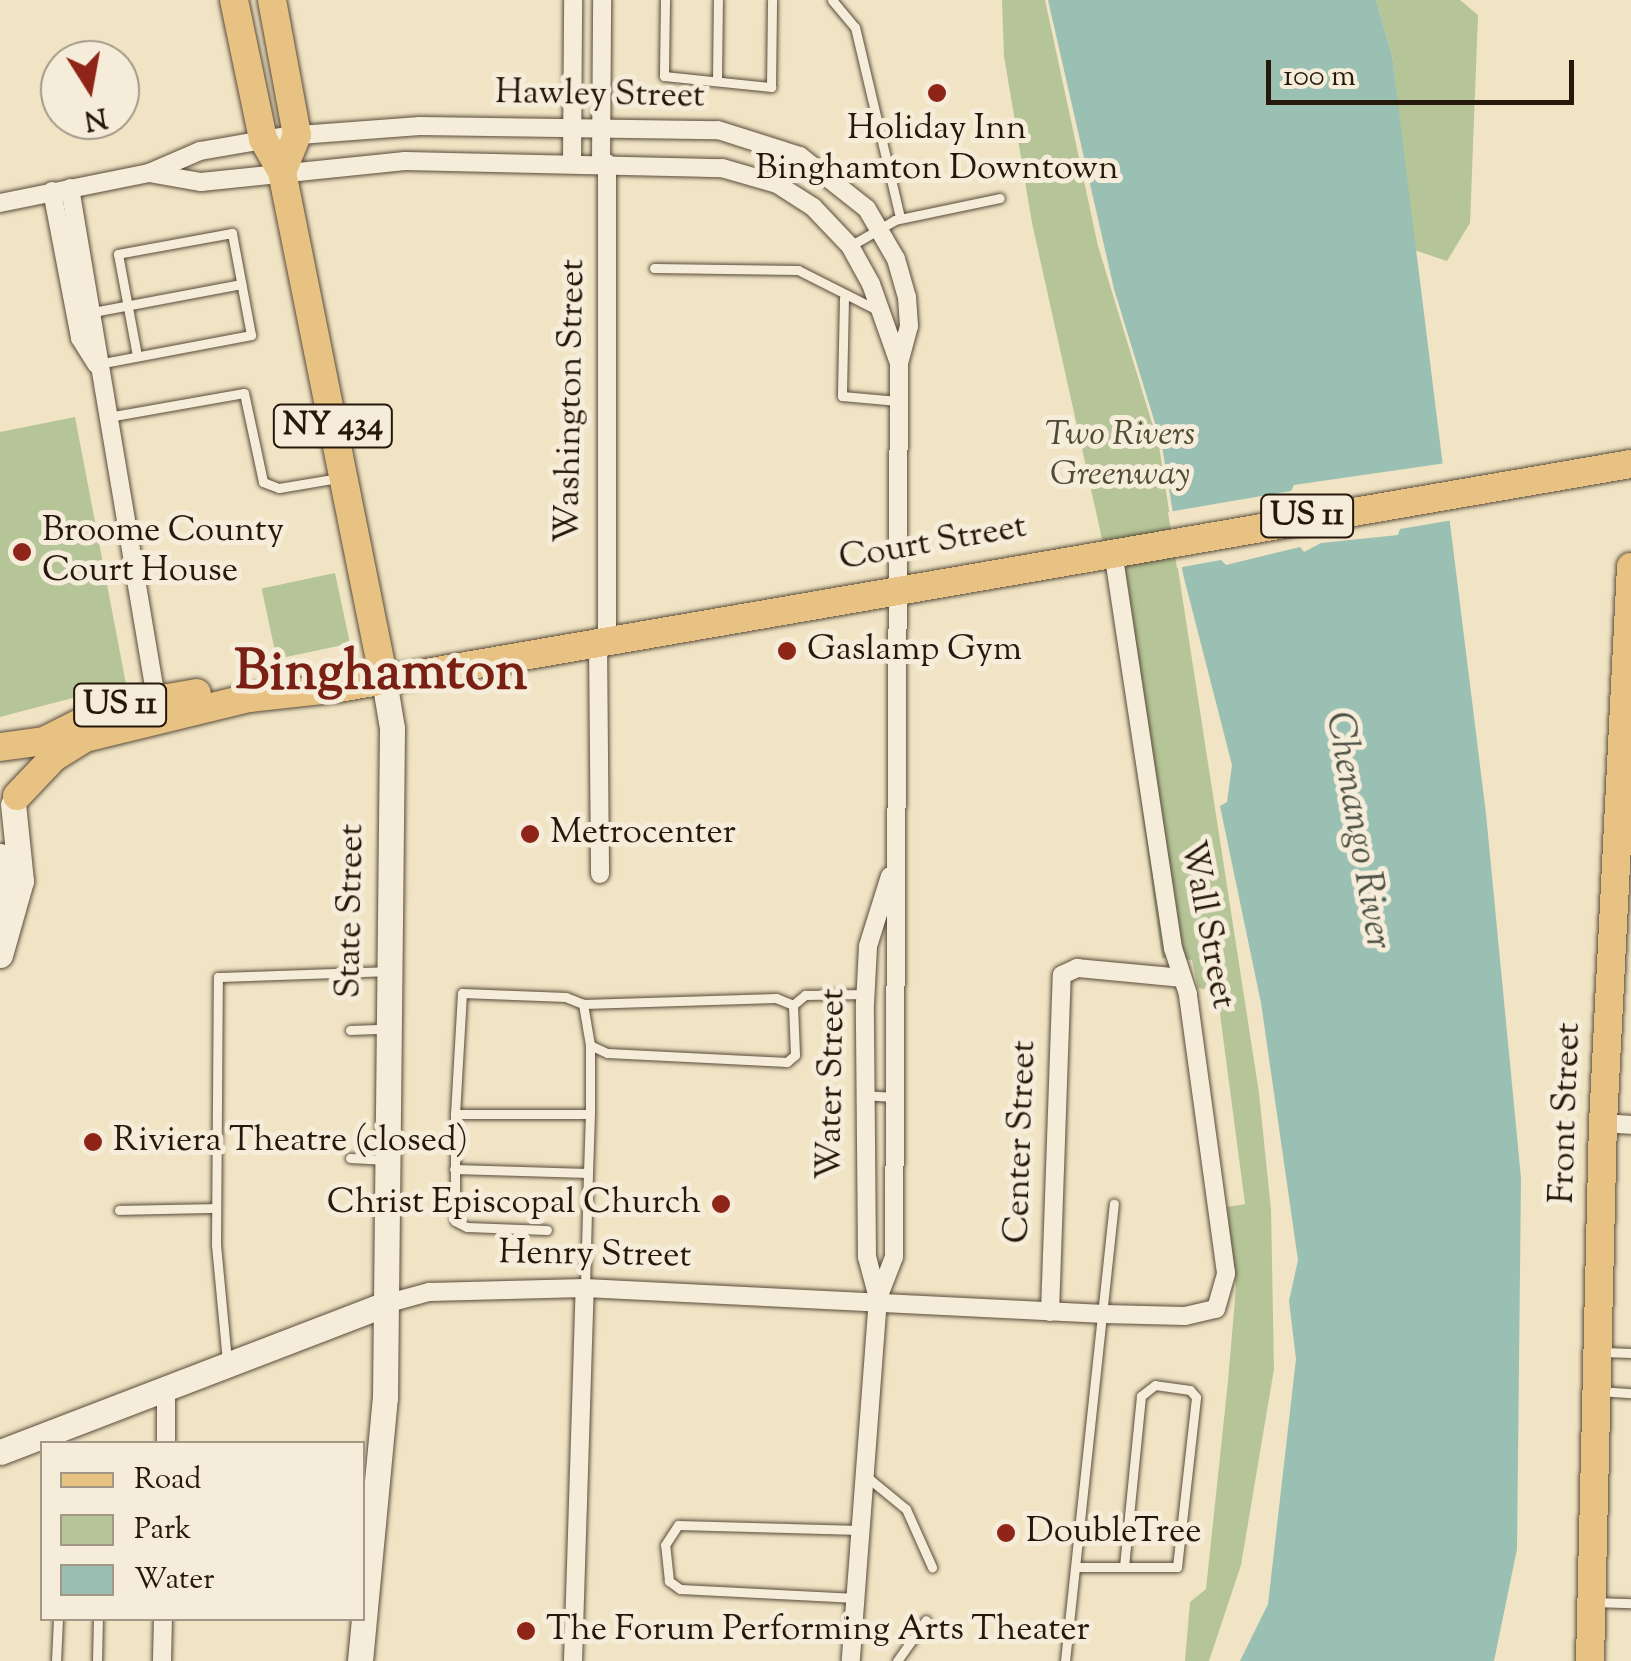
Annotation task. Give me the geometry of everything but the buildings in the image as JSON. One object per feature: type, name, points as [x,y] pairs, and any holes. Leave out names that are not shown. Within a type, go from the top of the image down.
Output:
[{"type":"main road","name":"State Street","points":[[234,0],[263,139],[282,172],[384,680]]},
{"type":"main road","points":[[272,0],[298,135],[282,172]]},
{"type":"main road","name":"Court Street","points":[[10,805],[54,758],[86,738],[248,698],[384,680],[1478,486],[1631,464]]},
{"type":"main road","name":"Front Street","points":[[1590,1661],[1597,1352],[1617,1124],[1631,568]]},
{"type":"main road","name":"Court Street","points":[[0,748],[37,744],[94,713],[156,698],[248,698]]},
{"type":"main road","points":[[0,748],[18,771],[10,805]]},
{"type":"street","points":[[572,0],[572,163]]},
{"type":"street","name":"Washington Street","points":[[600,874],[602,0]]},
{"type":"street","name":"Hawley Street","points":[[0,203],[149,173],[190,154],[263,139],[400,126],[703,128],[774,144],[833,178],[880,227],[907,297],[909,326],[899,363],[898,588]]},
{"type":"street","name":"Hawley Street","points":[[149,173],[201,182],[406,161],[702,166],[759,177],[804,201],[850,246],[882,312],[899,363]]},
{"type":"street","points":[[61,190],[93,312],[96,364],[156,698]]},
{"type":"street","points":[[61,190],[80,338],[96,364]]},
{"type":"street","name":"Wall Street","points":[[1125,549],[1226,1273],[1216,1309]]},
{"type":"street","name":"Water Street","points":[[851,1661],[878,1298],[894,1256],[897,1004],[892,871],[898,588]]},
{"type":"street","name":"State Street","points":[[365,1608],[385,1398],[392,728],[384,680]]},
{"type":"street","points":[[0,955],[21,880],[10,805]]},
{"type":"street","points":[[0,856],[0,908]]},
{"type":"street","name":"Water Street","points":[[878,1298],[866,1256],[866,999],[871,932],[892,871]]},
{"type":"street","name":"Center Street","points":[[1050,1312],[1062,975],[1077,968],[1182,978]]},
{"type":"street","points":[[573,1661],[585,1288]]},
{"type":"street","name":"Henry Street","points":[[0,1452],[385,1304],[429,1292],[585,1288],[878,1298],[1050,1312],[1185,1316],[1216,1309]]},
{"type":"street","points":[[166,1386],[166,1441]]},
{"type":"street","points":[[162,1661],[163,1621]]},
{"type":"street","name":"State Street","points":[[360,1661],[364,1621]]},
{"type":"lane","points":[[665,0],[664,76],[717,78],[771,87],[772,0]]},
{"type":"lane","points":[[717,78],[718,0]]},
{"type":"lane","points":[[832,0],[855,28],[900,218]]},
{"type":"lane","points":[[850,246],[900,218],[1000,198]]},
{"type":"lane","points":[[96,364],[251,335],[232,233],[118,254],[137,356]]},
{"type":"lane","points":[[654,268],[798,270],[844,298],[882,312]]},
{"type":"lane","points":[[93,312],[241,284]]},
{"type":"lane","points":[[844,298],[842,396],[898,402]]},
{"type":"lane","points":[[105,418],[244,392],[263,482],[279,488],[343,477]]},
{"type":"lane","points":[[227,1363],[217,1305],[218,977],[389,971]]},
{"type":"lane","points":[[547,1230],[459,1225],[454,1169],[462,993],[566,997],[583,1004],[776,998],[792,1005]]},
{"type":"lane","points":[[792,1005],[806,995],[897,1004]]},
{"type":"lane","points":[[583,1004],[590,1045],[585,1288]]},
{"type":"lane","points":[[590,1045],[607,1054],[787,1062],[794,1055],[792,1005]]},
{"type":"lane","points":[[350,1030],[388,1029]]},
{"type":"lane","points":[[864,1095],[896,1097]]},
{"type":"lane","points":[[455,1114],[590,1114]]},
{"type":"lane","points":[[350,1158],[387,1160]]},
{"type":"lane","points":[[454,1169],[588,1173]]},
{"type":"lane","points":[[1065,1661],[1114,1204]]},
{"type":"lane","points":[[118,1210],[216,1208]]},
{"type":"lane","points":[[1597,1352],[1631,1353]]},
{"type":"lane","points":[[1076,1567],[1168,1570],[1180,1559],[1196,1397],[1190,1390],[1155,1385],[1141,1396],[1124,1566]]},
{"type":"lane","points":[[1596,1391],[1631,1393]]},
{"type":"lane","points":[[867,1478],[906,1510],[932,1566]]},
{"type":"lane","points":[[856,1598],[680,1590],[668,1582],[664,1545],[678,1525],[862,1530]]},
{"type":"lane","points":[[1591,1602],[1631,1604]]},
{"type":"lane","points":[[897,1661],[926,1620]]},
{"type":"lane","points":[[56,1661],[58,1621]]},
{"type":"lane","points":[[98,1621],[98,1661]]},
{"type":"green space","name":"Two Rivers Greenway","points":[[1002,0],[1045,0],[1098,246],[1159,446],[1259,1093],[1271,1210],[1274,1369],[1241,1565],[1209,1661],[1185,1661],[1190,1602],[1206,1589],[1228,1381],[1236,1287],[1227,1207],[1245,1204],[1217,991],[1198,988],[1192,960],[1162,958],[1110,575],[1032,223],[1004,56]]},
{"type":"green space","points":[[1376,0],[1460,0],[1478,15],[1470,223],[1447,261],[1414,250],[1392,55]]},
{"type":"green space","points":[[75,417],[126,684],[0,717],[0,432]]},
{"type":"green space","points":[[335,573],[350,643],[277,659],[262,589]]},
{"type":"water","name":"Chenango River","points":[[1048,0],[1376,0],[1392,55],[1486,814],[1521,1178],[1517,1549],[1494,1661],[1240,1661],[1268,1604],[1296,1359],[1289,1301],[1298,1260],[1261,1003],[1220,806],[1227,802],[1232,765],[1183,574],[1162,446],[1114,289]]},
{"type":"pier","points":[[1446,463],[1453,520],[1400,529],[1398,535],[1321,543],[1304,552],[1300,547],[1226,565],[1221,560],[1177,568],[1168,512],[1291,491],[1294,485]]},
{"type":"place","name":"Holiday Inn Binghamton Downtown","points":[[937,93]]},
{"type":"place","name":"Broome County Court House","points":[[22,552]]},
{"type":"place","name":"Gaslamp Gym","points":[[787,651]]},
{"type":"place","name":"Metrocenter","points":[[530,834]]},
{"type":"place","name":"Riviera Theatre (closed)","points":[[93,1142]]},
{"type":"place","name":"Christ Episcopal Church","points":[[721,1204]]},
{"type":"place","name":"DoubleTree","points":[[1006,1533]]},
{"type":"place","name":"The Forum Performing Arts Theater","points":[[526,1631]]},
{"type":"district","name":"Binghamton","points":[[381,675]]}]
